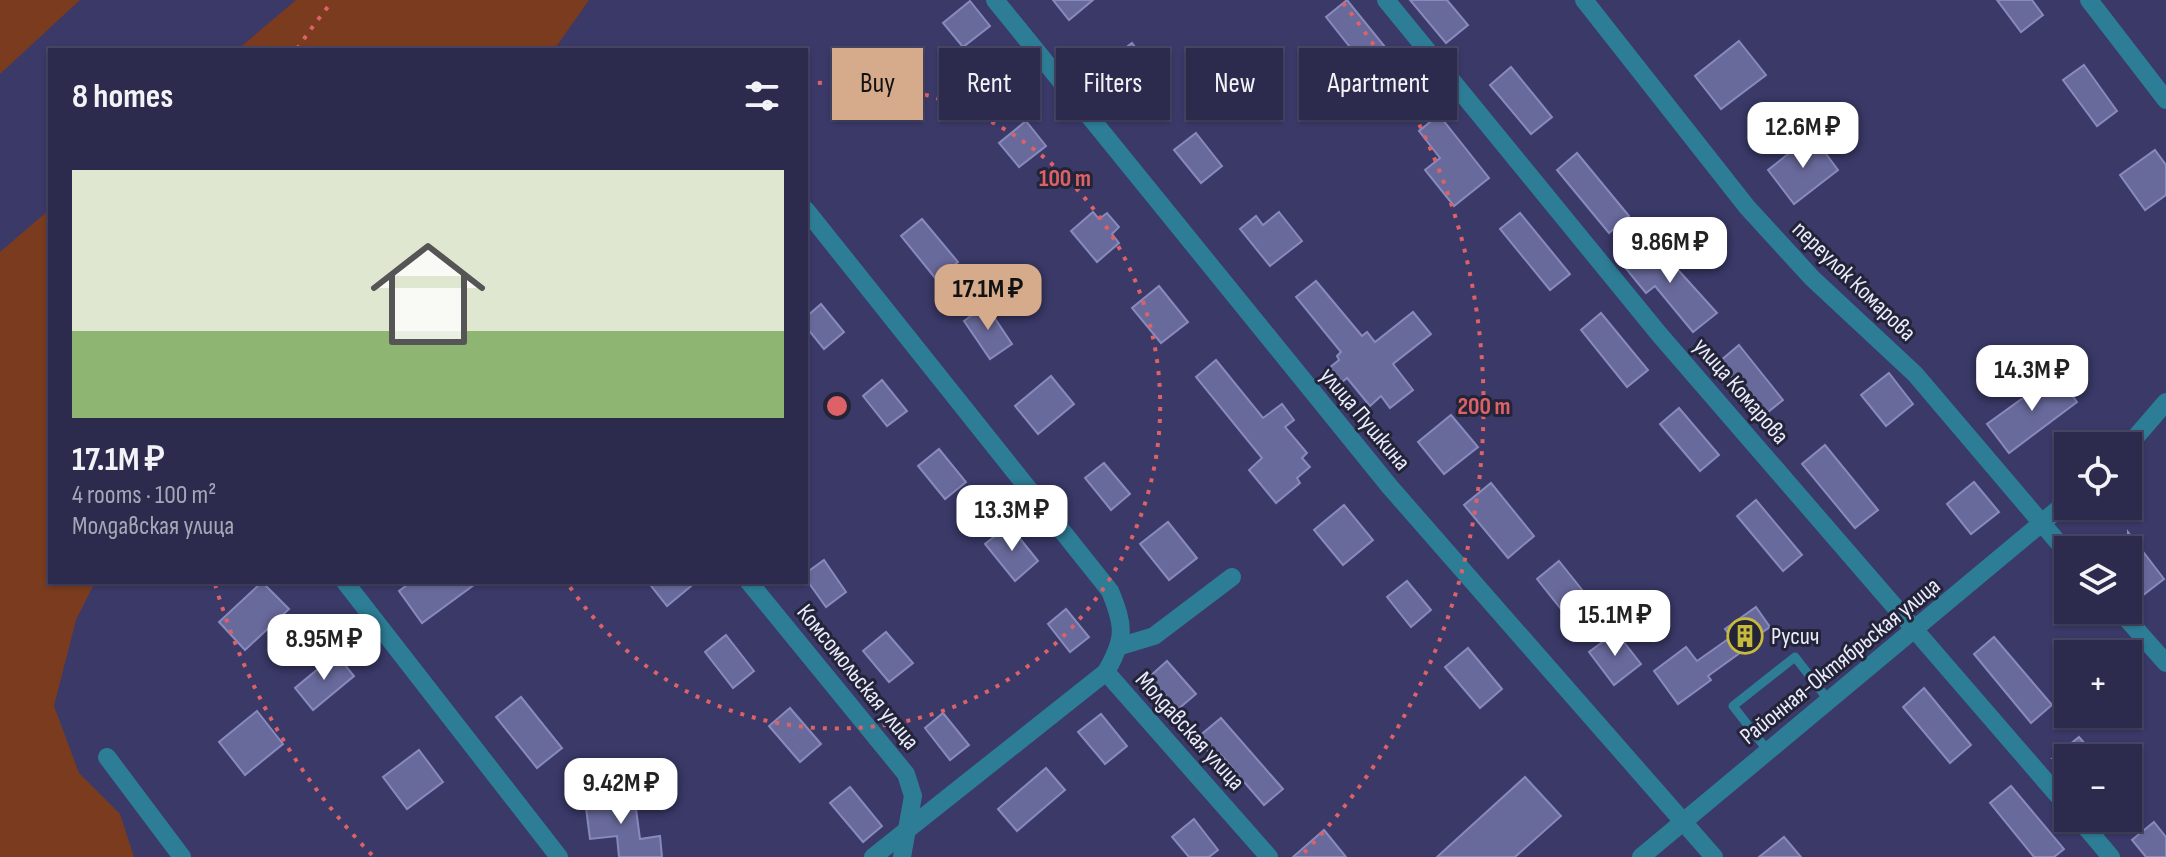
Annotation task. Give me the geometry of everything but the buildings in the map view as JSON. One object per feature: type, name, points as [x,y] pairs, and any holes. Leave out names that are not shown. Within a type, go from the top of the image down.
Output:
[{"type":"street","name":"улица Пушкина","points":[[995,0],[1390,487],[1714,857]]},
{"type":"street","name":"улица Комарова","points":[[1386,0],[1659,334],[2054,790]]},
{"type":"street","name":"переулок Комарова","points":[[1584,0],[1747,207],[1812,278],[1915,374],[2054,538]]},
{"type":"street","points":[[2089,0],[2166,100]]},
{"type":"street","name":"Молдавская улица","points":[[808,213],[1110,591],[1121,618],[1121,646],[1106,672],[1269,857]]},
{"type":"street","points":[[2140,432],[2166,402]]},
{"type":"street","name":"Районная-Октябрьская улица","points":[[1641,857],[2054,514]]},
{"type":"street","points":[[1121,646],[1154,636],[1232,577]]},
{"type":"street","points":[[347,584],[559,857]]},
{"type":"street","name":"Комсомольская улица","points":[[751,584],[894,756],[906,774],[913,796]]},
{"type":"street","points":[[2131,624],[2166,663]]},
{"type":"street","points":[[873,857],[950,799],[1106,672]]},
{"type":"street","points":[[107,757],[182,857]]},
{"type":"street","points":[[902,857],[913,796],[950,799]]},
{"type":"street","points":[[2090,832],[2111,857]]},
{"type":"lane","points":[[1768,751],[1733,706],[1795,657],[1829,701]]},
{"type":"shaded area","points":[[0,0],[80,0],[0,74]]},
{"type":"shaded area","points":[[296,0],[589,0],[555,48],[239,48]]},
{"type":"shaded area","points":[[48,211],[48,584],[94,584],[76,620],[54,706],[79,773],[120,814],[134,857],[0,857],[0,252]]},
{"type":"place","name":"Русич","points":[[1745,636]]}]
